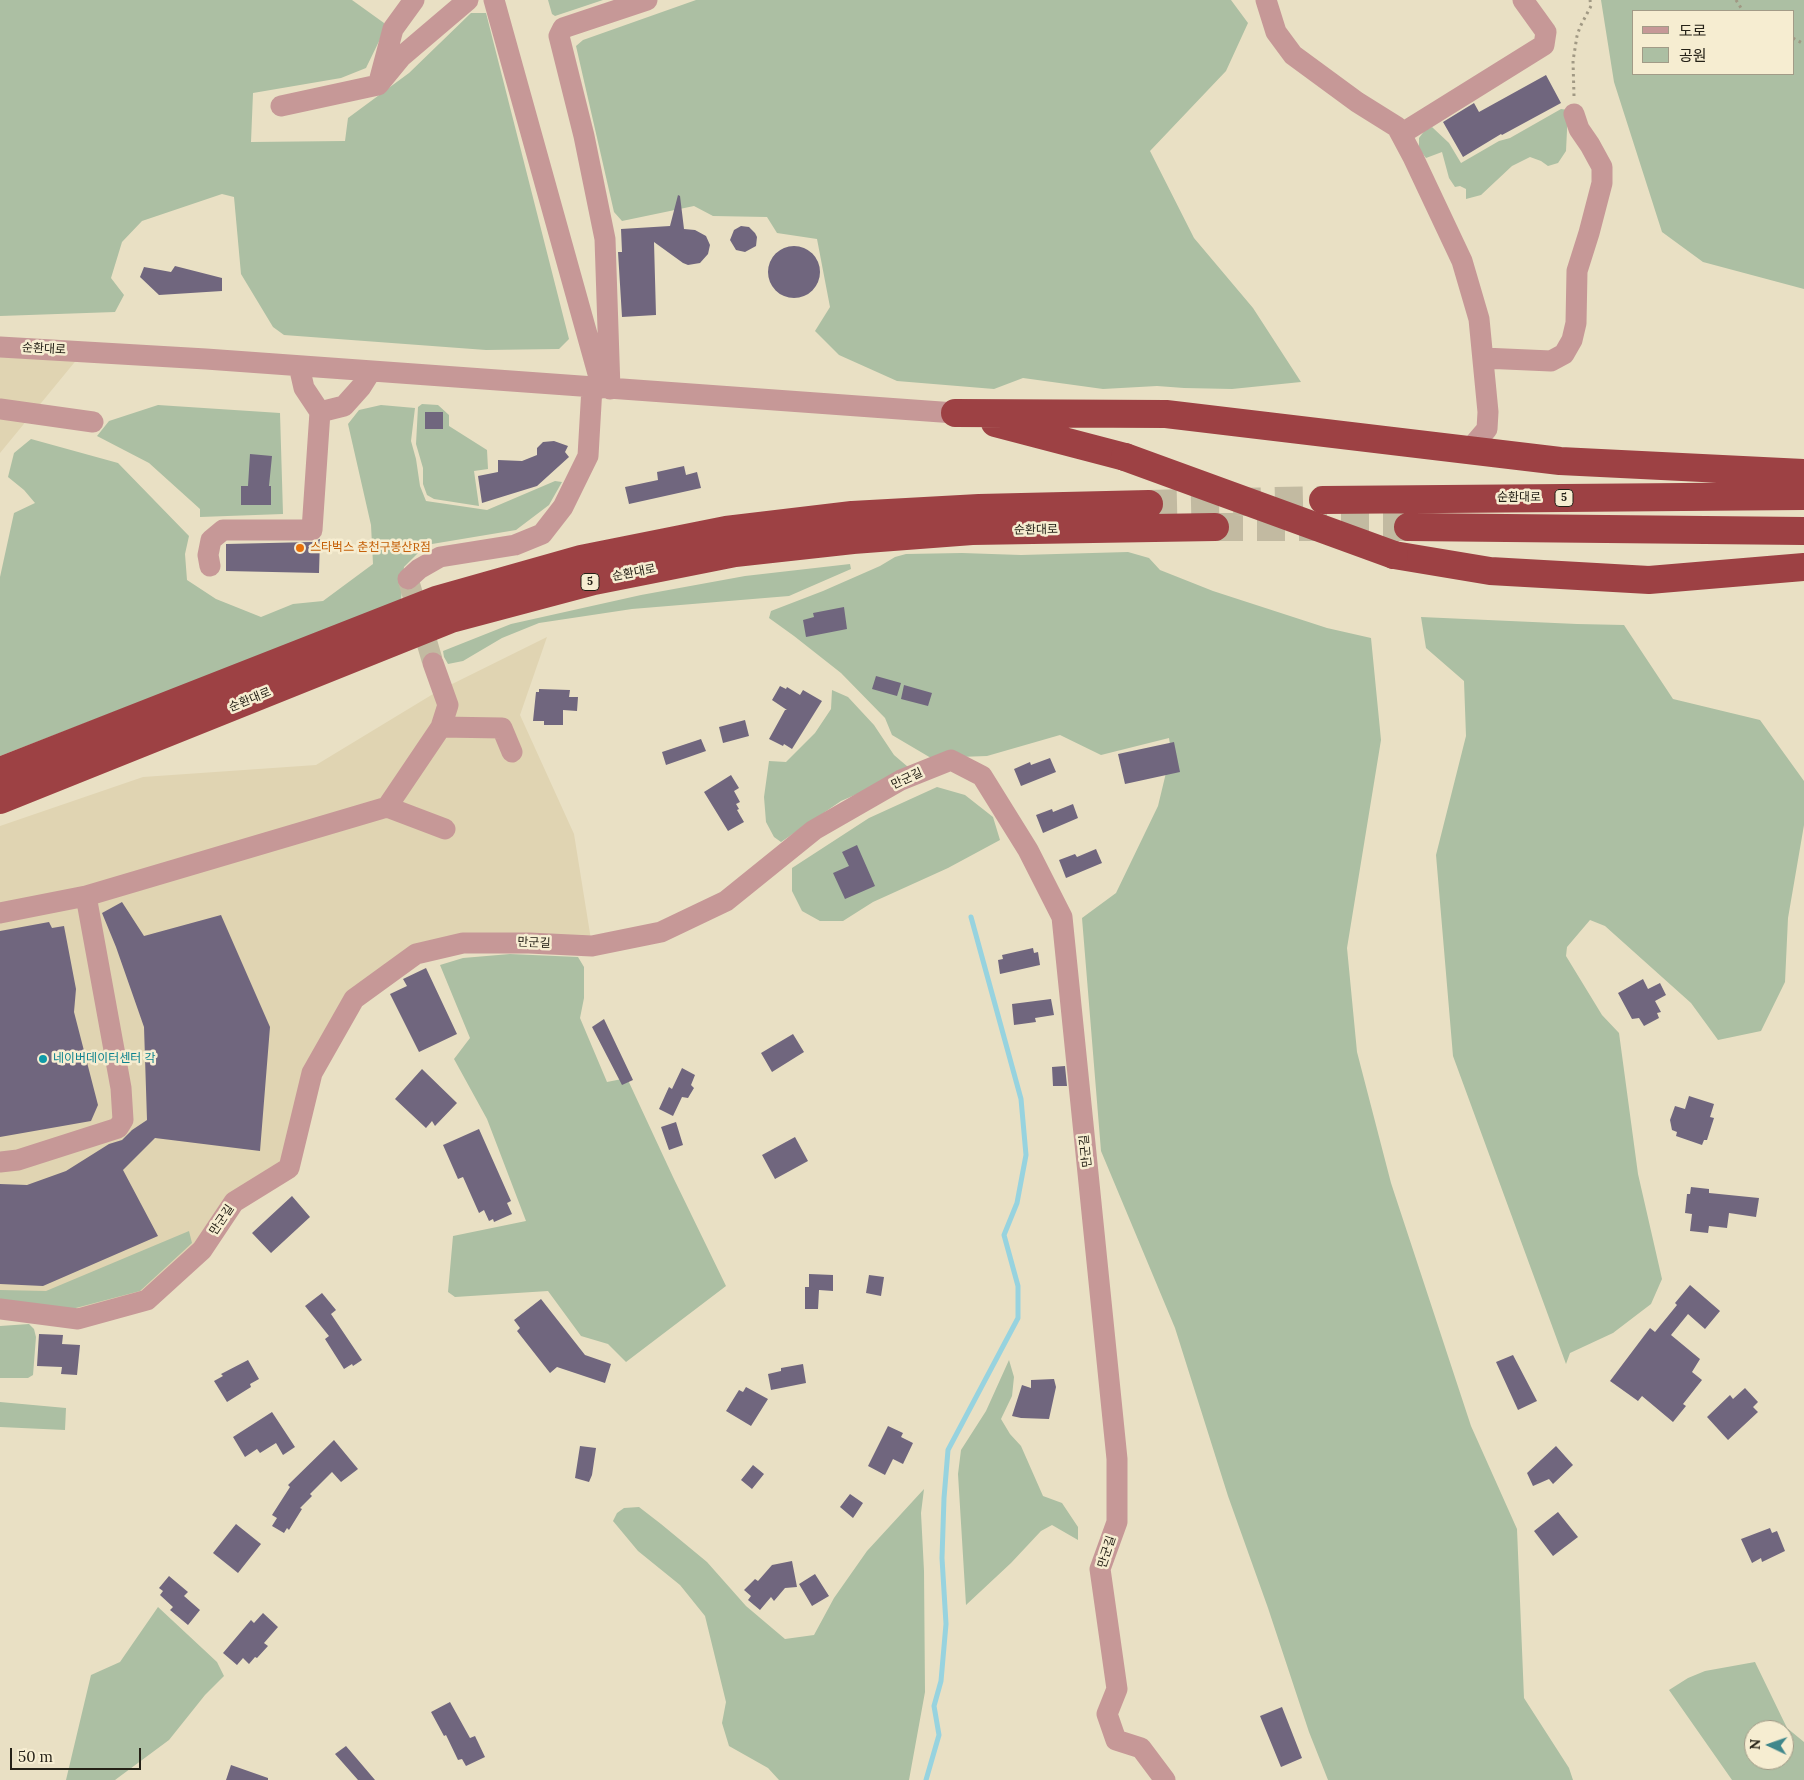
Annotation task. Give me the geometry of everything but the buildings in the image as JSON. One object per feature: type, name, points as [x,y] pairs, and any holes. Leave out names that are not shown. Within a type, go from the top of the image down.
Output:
[{"type":"highway","points":[[955,413],[1166,414],[1560,461],[1804,473]]},
{"type":"highway","points":[[955,413],[1125,457],[1394,555],[1490,571],[1649,580],[1804,567]]},
{"type":"highway","name":"순환대로","points":[[1323,500],[1804,496]]},
{"type":"highway","name":"순환대로","points":[[0,771],[436,600],[580,559],[726,530],[852,515],[980,508],[1149,504]]},
{"type":"highway","name":"순환대로","points":[[0,800],[451,619],[594,581],[735,553],[853,540],[972,531],[1215,527]]},
{"type":"highway","points":[[1408,527],[1804,531]]},
{"type":"street","points":[[378,85],[393,29],[414,0]]},
{"type":"street","points":[[281,106],[378,85],[401,57],[468,0]]},
{"type":"street","points":[[494,0],[601,388]]},
{"type":"street","points":[[408,579],[419,569],[440,558],[515,546],[542,534],[564,507],[588,456],[601,388],[605,239],[584,136],[559,36],[563,28],[647,0]]},
{"type":"street","points":[[1266,0],[1276,32],[1293,55],[1357,102],[1397,127],[1462,262],[1479,319],[1488,412],[1487,429],[1469,450]]},
{"type":"street","points":[[1401,134],[1544,45],[1546,32],[1524,0]]},
{"type":"street","points":[[1483,358],[1551,361],[1564,354],[1572,340],[1576,322],[1577,271],[1590,233],[1602,183],[1602,167],[1579,129],[1574,114]]},
{"type":"street","name":"순환대로","points":[[0,347],[299,366],[955,413]]},
{"type":"street","points":[[210,566],[208,556],[211,540],[223,530],[312,530],[320,412],[304,388],[299,366]]},
{"type":"street","points":[[320,412],[344,406],[362,387],[371,371]]},
{"type":"street","points":[[0,409],[93,422]]},
{"type":"street","points":[[387,807],[441,728],[448,705],[433,663]]},
{"type":"street","points":[[441,728],[502,728],[512,752]]},
{"type":"street","name":"만군길","points":[[4,1313],[78,1318],[147,1300],[202,1250],[234,1202],[289,1168],[312,1073],[354,999],[416,954],[463,943],[529,943],[592,946],[661,932],[726,901],[814,830],[902,780],[950,760],[982,776],[1028,850],[1062,917],[1117,1459],[1117,1522],[1100,1570],[1117,1689],[1107,1714],[1116,1740],[1141,1748],[1165,1780]]},
{"type":"street","points":[[0,913],[86,896],[387,807],[445,829]]},
{"type":"street","points":[[0,1162],[18,1160],[118,1128],[123,1120],[121,1088],[86,896]]},
{"type":"path","points":[[1574,114],[1573,61],[1577,36],[1590,6],[1590,0]]},
{"type":"shaded area","points":[[0,347],[83,352],[0,453]]},
{"type":"shaded area","points":[[547,637],[520,715],[574,834],[592,946],[416,954],[354,999],[312,1073],[289,1168],[234,1202],[147,1300],[78,1319],[0,1309],[0,826],[143,777],[316,765],[438,691]]},
{"type":"green space","points":[[0,0],[352,0],[384,23],[384,31],[366,68],[341,78],[253,93],[251,142],[345,141],[348,118],[409,73],[471,13],[486,13],[569,339],[559,349],[486,350],[284,335],[273,327],[241,274],[234,197],[222,194],[142,221],[122,242],[111,278],[124,295],[115,312],[0,316]]},
{"type":"green space","points":[[548,0],[603,0],[555,16],[552,14]]},
{"type":"green space","points":[[696,0],[1231,0],[1248,23],[1226,71],[1150,151],[1194,238],[1253,308],[1301,382],[1232,389],[1157,386],[1103,389],[1023,378],[994,389],[897,381],[839,355],[815,331],[830,307],[817,239],[777,233],[767,217],[713,216],[694,206],[622,221],[614,212],[576,46],[583,40]]},
{"type":"green space","points":[[1601,0],[1804,0],[1804,289],[1703,262],[1662,232],[1614,82]]},
{"type":"green space","points":[[1561,109],[1568,110],[1566,151],[1558,163],[1548,166],[1530,157],[1512,166],[1481,195],[1466,199],[1466,189],[1460,186],[1455,187],[1449,178],[1442,152],[1426,158],[1419,149],[1419,138],[1425,130],[1432,127],[1449,143],[1461,163]]},
{"type":"green space","points":[[422,404],[438,405],[449,415],[449,426],[487,450],[488,469],[474,471],[479,506],[434,499],[427,495],[423,484],[423,468],[416,444],[418,407]]},
{"type":"green space","points":[[158,405],[280,413],[283,514],[200,517],[200,509],[149,463],[97,436],[109,421]]},
{"type":"green space","points":[[381,405],[415,408],[411,441],[420,486],[426,501],[487,510],[555,481],[562,482],[549,505],[516,530],[426,545],[404,567],[401,601],[0,756],[0,577],[14,513],[35,503],[24,490],[8,477],[14,453],[31,439],[118,463],[189,536],[185,554],[187,580],[216,599],[261,617],[293,604],[323,601],[373,564],[371,525],[348,424],[359,410]]},
{"type":"green space","points":[[1128,552],[1149,558],[1160,570],[1213,591],[1327,628],[1371,638],[1381,740],[1347,948],[1357,1052],[1391,1183],[1471,1426],[1517,1529],[1524,1698],[1569,1768],[1573,1780],[1328,1780],[1309,1732],[1228,1496],[1175,1328],[1101,1151],[1082,918],[1116,893],[1158,806],[1171,752],[1169,738],[1101,755],[1060,735],[987,756],[931,758],[892,735],[885,718],[841,673],[769,618],[771,611],[823,591],[880,566],[895,557],[906,554],[1021,555]]},
{"type":"green space","points":[[850,564],[851,569],[789,596],[632,609],[539,623],[502,638],[463,661],[448,664],[444,657],[443,651],[511,624],[641,595],[745,576]]},
{"type":"green space","points":[[1421,617],[1624,625],[1673,699],[1760,720],[1804,781],[1804,825],[1788,918],[1785,982],[1761,1031],[1718,1040],[1691,1003],[1605,926],[1590,920],[1567,947],[1566,956],[1602,1015],[1619,1033],[1638,1174],[1662,1279],[1651,1304],[1613,1333],[1570,1353],[1566,1364],[1453,1056],[1436,855],[1466,736],[1464,681],[1426,648]]},
{"type":"green space","points":[[832,690],[848,697],[874,725],[894,755],[908,767],[892,779],[841,801],[781,842],[774,837],[766,822],[764,797],[769,761],[786,762],[815,733],[831,709]]},
{"type":"green space","points":[[937,787],[965,795],[993,817],[1000,840],[948,868],[873,902],[843,921],[820,921],[802,911],[792,891],[792,868],[869,818]]},
{"type":"green space","points":[[510,954],[578,957],[584,967],[584,998],[580,1018],[607,1082],[627,1078],[726,1286],[626,1362],[608,1344],[581,1336],[548,1291],[455,1297],[448,1292],[453,1236],[526,1221],[487,1119],[454,1059],[470,1038],[440,965],[463,958]]},
{"type":"green space","points":[[189,1231],[192,1243],[140,1291],[72,1309],[0,1300],[0,1290],[46,1291]]},
{"type":"green space","points":[[29,1324],[34,1329],[36,1337],[33,1375],[28,1378],[0,1378],[0,1326]]},
{"type":"green space","points":[[1009,1360],[1014,1377],[1012,1396],[1001,1419],[1010,1434],[1021,1446],[1043,1496],[1062,1503],[1078,1527],[1078,1540],[1052,1525],[1041,1531],[1011,1563],[966,1605],[958,1474],[961,1450],[986,1411]]},
{"type":"green space","points":[[0,1402],[66,1408],[65,1430],[0,1427]]},
{"type":"green space","points":[[924,1489],[921,1513],[924,1571],[925,1692],[909,1780],[779,1780],[768,1768],[729,1746],[722,1723],[726,1702],[705,1616],[680,1585],[638,1551],[613,1521],[617,1513],[624,1508],[639,1507],[707,1562],[746,1606],[785,1639],[814,1635],[834,1598],[867,1551]]},
{"type":"green space","points":[[158,1607],[217,1662],[224,1676],[205,1695],[169,1740],[115,1780],[66,1780],[91,1675],[120,1662]]},
{"type":"green space","points":[[1755,1662],[1783,1720],[1744,1720],[1744,1770],[1794,1770],[1794,1734],[1804,1742],[1804,1780],[1732,1780],[1669,1690],[1688,1678],[1705,1671]]},
{"type":"waterway","points":[[926,1780],[939,1735],[934,1706],[941,1681],[946,1624],[942,1558],[948,1450],[1018,1318],[1018,1286],[1004,1235],[1017,1203],[1026,1155],[1021,1099],[971,917]]},
{"type":"tunnel","points":[[1149,504],[1323,500]]},
{"type":"tunnel","points":[[1215,527],[1408,527]]},
{"type":"tunnel","points":[[408,579],[433,663]]},
{"type":"place","name":"스타벅스 춘천구봉산R점","points":[[300,548]]},
{"type":"place","name":"네이버데이터센터 각","points":[[43,1059]]}]
